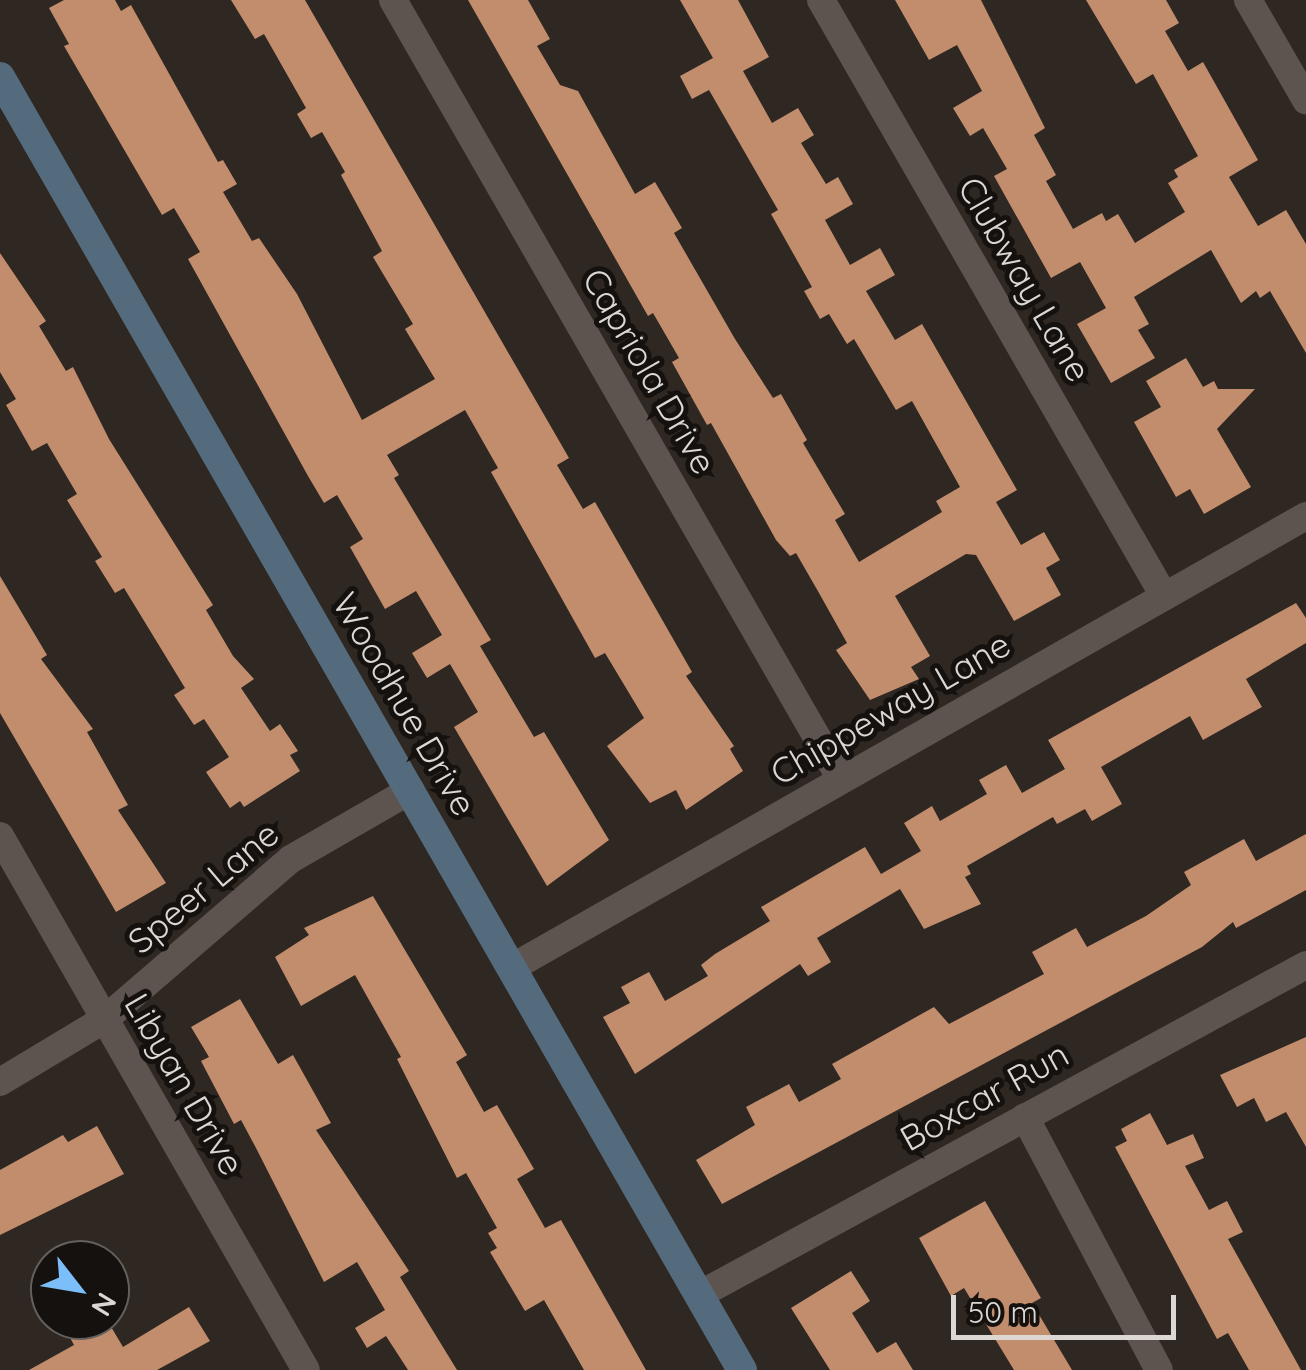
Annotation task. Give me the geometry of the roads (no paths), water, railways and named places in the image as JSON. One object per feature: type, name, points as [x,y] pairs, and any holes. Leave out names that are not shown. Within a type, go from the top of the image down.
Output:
[{"type":"street","name":"Capriola Drive","points":[[393,0],[840,780]]},
{"type":"street","name":"Clubway Lane","points":[[822,0],[1164,596]]},
{"type":"street","points":[[1248,0],[1306,100]]},
{"type":"street","name":"Woodhue Drive","points":[[0,77],[742,1370]]},
{"type":"street","name":"Chippeway Lane","points":[[513,968],[1306,516]]},
{"type":"street","name":"Speer Lane","points":[[0,1082],[105,1019],[270,875],[411,790]]},
{"type":"street","name":"Libyan Drive","points":[[0,836],[300,1368]]},
{"type":"street","name":"Boxcar Run","points":[[699,1295],[1306,964]]},
{"type":"street","points":[[1025,1117],[1159,1370]]}]
